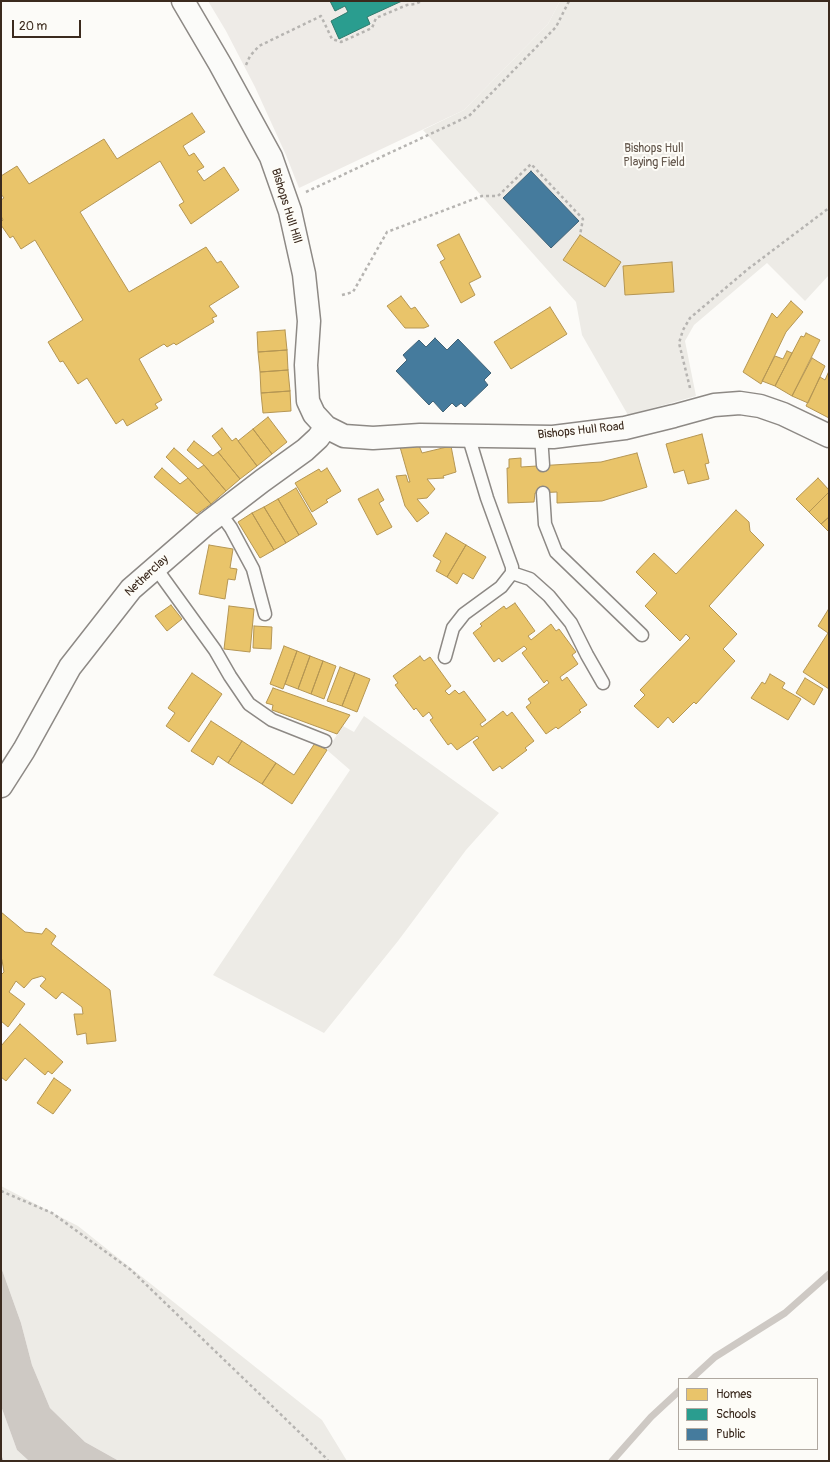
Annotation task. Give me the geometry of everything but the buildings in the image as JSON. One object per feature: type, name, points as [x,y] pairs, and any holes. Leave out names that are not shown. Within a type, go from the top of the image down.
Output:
[{"type":"street","name":"Bishops Hull Hill","points":[[183,1],[271,157],[286,200],[298,242],[304,274],[309,321],[306,366],[308,401],[314,414],[326,427]]},
{"type":"street","name":"Bishops Hull Road","points":[[326,427],[344,436],[366,437],[420,434],[553,436],[593,433],[625,428],[714,405],[740,403],[760,406],[783,414],[829,436]]},
{"type":"street","name":"Netherclay","points":[[1,786],[24,750],[70,667],[131,589],[220,513],[305,450],[318,438],[326,427]]},
{"type":"lane","points":[[445,657],[453,628],[464,614],[501,587],[512,574],[512,567],[487,498],[468,435]]},
{"type":"lane","points":[[542,436],[543,466]]},
{"type":"lane","points":[[543,493],[545,524],[556,552],[642,635]]},
{"type":"lane","points":[[220,513],[231,528],[252,569],[264,614]]},
{"type":"lane","points":[[155,567],[215,650],[249,704],[272,720],[325,742]]},
{"type":"lane","points":[[512,574],[530,579],[549,596],[571,623],[586,655],[602,683]]},
{"type":"path","points":[[235,91],[250,56],[260,46],[321,16],[332,39],[341,42],[372,28],[376,18],[406,5],[415,4],[422,1]]},
{"type":"path","points":[[286,200],[311,191],[469,116],[556,27],[569,1]]},
{"type":"path","points":[[342,296],[353,292],[386,232],[482,196],[498,196],[531,164],[583,219],[580,235]]},
{"type":"path","points":[[696,410],[679,343],[683,330],[690,318],[748,269],[829,208]]},
{"type":"path","points":[[1,1191],[52,1213],[131,1270],[328,1461]]},
{"type":"shaded area","points":[[208,1],[560,1],[548,24],[464,110],[299,188],[286,155],[255,87],[226,31]]},
{"type":"shaded area","points":[[1,1267],[21,1323],[32,1365],[50,1408],[85,1442],[119,1461],[29,1461],[17,1450],[1,1406]]},
{"type":"green space","name":"Bishops Hull Playing Field","points":[[560,1],[829,1],[829,275],[805,301],[767,263],[694,325],[685,341],[696,396],[628,415],[582,335],[576,302],[423,130],[464,110],[548,24]]},
{"type":"green space","points":[[364,716],[499,813],[466,850],[398,941],[324,1033],[213,975],[350,770],[327,750],[343,726],[354,732]]},
{"type":"green space","points":[[1,1186],[78,1226],[322,1420],[347,1461],[119,1461],[85,1442],[50,1408],[32,1365],[21,1323],[1,1267]]},
{"type":"green space","points":[[1,1406],[17,1450],[29,1461],[1,1461]]},
{"type":"waterway","points":[[692,1378],[715,1357],[785,1313],[829,1274]]},
{"type":"waterway","points":[[612,1461],[651,1417],[678,1392]]}]
